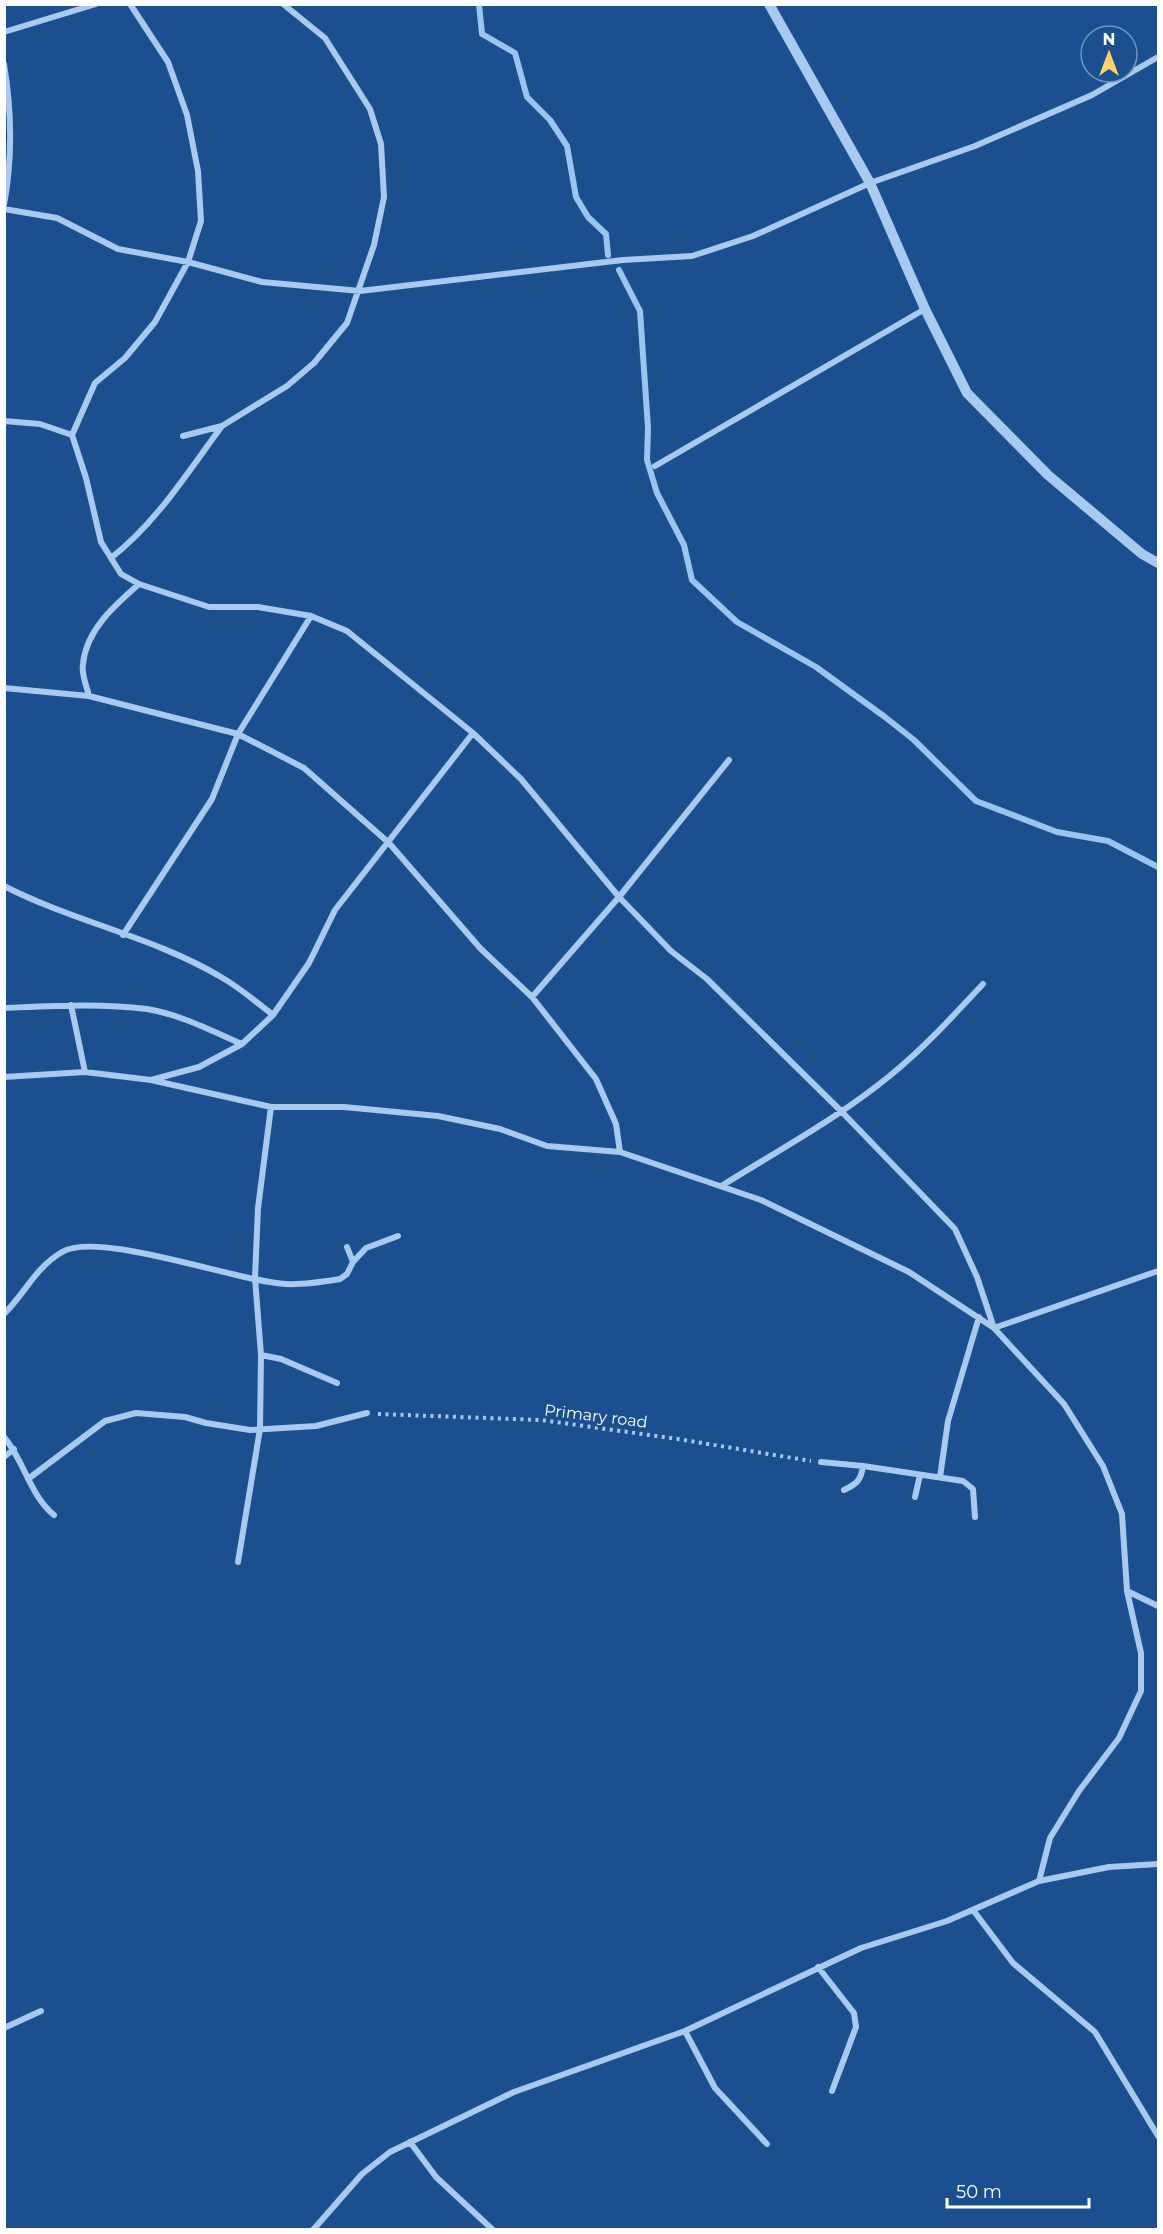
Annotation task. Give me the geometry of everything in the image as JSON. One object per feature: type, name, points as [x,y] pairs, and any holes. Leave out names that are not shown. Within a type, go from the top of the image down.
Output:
[{"type":"street","points":[[4,32],[96,4]]},
{"type":"street","points":[[130,4],[168,62],[187,115],[198,171],[201,221],[188,262],[155,322],[125,358],[95,383],[72,435],[87,478],[101,542],[121,574],[139,584],[209,607],[258,607],[311,616],[347,632],[473,733],[521,778],[620,897],[671,951],[707,979],[841,1111],[955,1229],[977,1277],[994,1328]]},
{"type":"street","points":[[183,436],[222,426],[287,386],[314,363],[347,323],[360,291],[384,197],[381,144],[370,109],[325,38],[283,4]]},
{"type":"street","points":[[769,4],[870,183],[925,309],[967,393],[1048,475],[1142,554],[1158,563]]},
{"type":"street","points":[[4,209],[57,218],[118,249],[188,262],[262,282],[360,291],[623,260],[692,256],[753,236],[870,183],[975,146],[1082,100],[1148,66],[1158,57]]},
{"type":"street","points":[[4,64],[12,108],[12,162],[4,205]]},
{"type":"street","points":[[655,466],[925,309]]},
{"type":"street","points":[[4,421],[40,424],[72,435]]},
{"type":"street","points":[[111,558],[136,539],[155,518],[222,426]]},
{"type":"street","points":[[89,696],[82,666],[87,643],[114,606],[139,584]]},
{"type":"street","points":[[123,935],[212,799],[238,735],[311,616]]},
{"type":"street","points":[[4,688],[89,696],[238,735],[304,768],[389,843],[480,948],[532,996],[596,1079],[616,1124],[620,1152]]},
{"type":"street","points":[[151,1080],[199,1067],[242,1044],[273,1015],[309,963],[335,910],[473,733]]},
{"type":"street","points":[[532,996],[620,897],[729,760]]},
{"type":"street","points":[[4,886],[34,902],[181,957],[222,977],[273,1015]]},
{"type":"street","points":[[723,1185],[841,1111],[890,1076],[930,1041],[983,984]]},
{"type":"street","points":[[4,1008],[71,1005],[148,1009],[188,1021],[242,1044]]},
{"type":"street","points":[[71,1005],[85,1072]]},
{"type":"street","points":[[4,1077],[85,1072],[151,1080],[271,1107],[344,1107],[438,1116],[500,1129],[546,1146],[620,1152],[723,1185],[760,1200],[909,1272],[994,1328],[1064,1404],[1103,1466],[1122,1514],[1127,1591],[1141,1653],[1141,1691],[1119,1738],[1079,1791],[1050,1838],[1039,1881]]},
{"type":"street","points":[[238,1562],[260,1429],[261,1355],[255,1278],[258,1208],[271,1107]]},
{"type":"street","points":[[4,1314],[18,1300],[39,1268],[65,1250],[102,1246],[284,1284],[340,1279],[347,1274],[353,1262],[366,1248],[398,1236]]},
{"type":"street","points":[[347,1246],[353,1262]]},
{"type":"street","points":[[994,1328],[1158,1271]]},
{"type":"street","points":[[940,1477],[948,1421],[979,1317]]},
{"type":"street","points":[[261,1355],[289,1362],[337,1383]]},
{"type":"street","points":[[28,1479],[105,1421],[136,1413],[158,1413],[206,1423],[260,1429],[316,1426],[367,1413]]},
{"type":"street","points":[[4,1437],[14,1449],[42,1505],[54,1515]]},
{"type":"street","points":[[4,1457],[14,1449]]},
{"type":"street","points":[[821,1462],[963,1481],[973,1489],[975,1517]]},
{"type":"street","points":[[844,1490],[855,1485],[861,1478],[863,1466]]},
{"type":"street","points":[[915,1497],[920,1475]]},
{"type":"street","points":[[1127,1591],[1158,1603]]},
{"type":"street","points":[[312,2229],[362,2174],[390,2152],[514,2092],[685,2031],[861,1948],[947,1921],[1039,1881],[1109,1867],[1158,1864]]},
{"type":"street","points":[[973,1910],[1013,1963],[1095,2032],[1158,2136]]},
{"type":"street","points":[[818,1967],[854,2013],[856,2027],[832,2091]]},
{"type":"street","points":[[4,2028],[41,2011]]},
{"type":"street","points":[[685,2031],[716,2088],[766,2144]]},
{"type":"street","points":[[410,2142],[436,2177],[493,2229]]},
{"type":"path","name":"Primary road","points":[[367,1413],[542,1420],[821,1462]]},
{"type":"waterway","points":[[479,4],[482,34],[515,53],[527,97],[550,120],[567,146],[576,197],[588,217],[606,234],[608,255]]},
{"type":"waterway","points":[[619,270],[640,311],[648,428],[647,460],[657,493],[684,545],[692,580],[737,622],[816,667],[885,717],[914,740],[976,801],[1057,832],[1108,841],[1158,867]]}]
